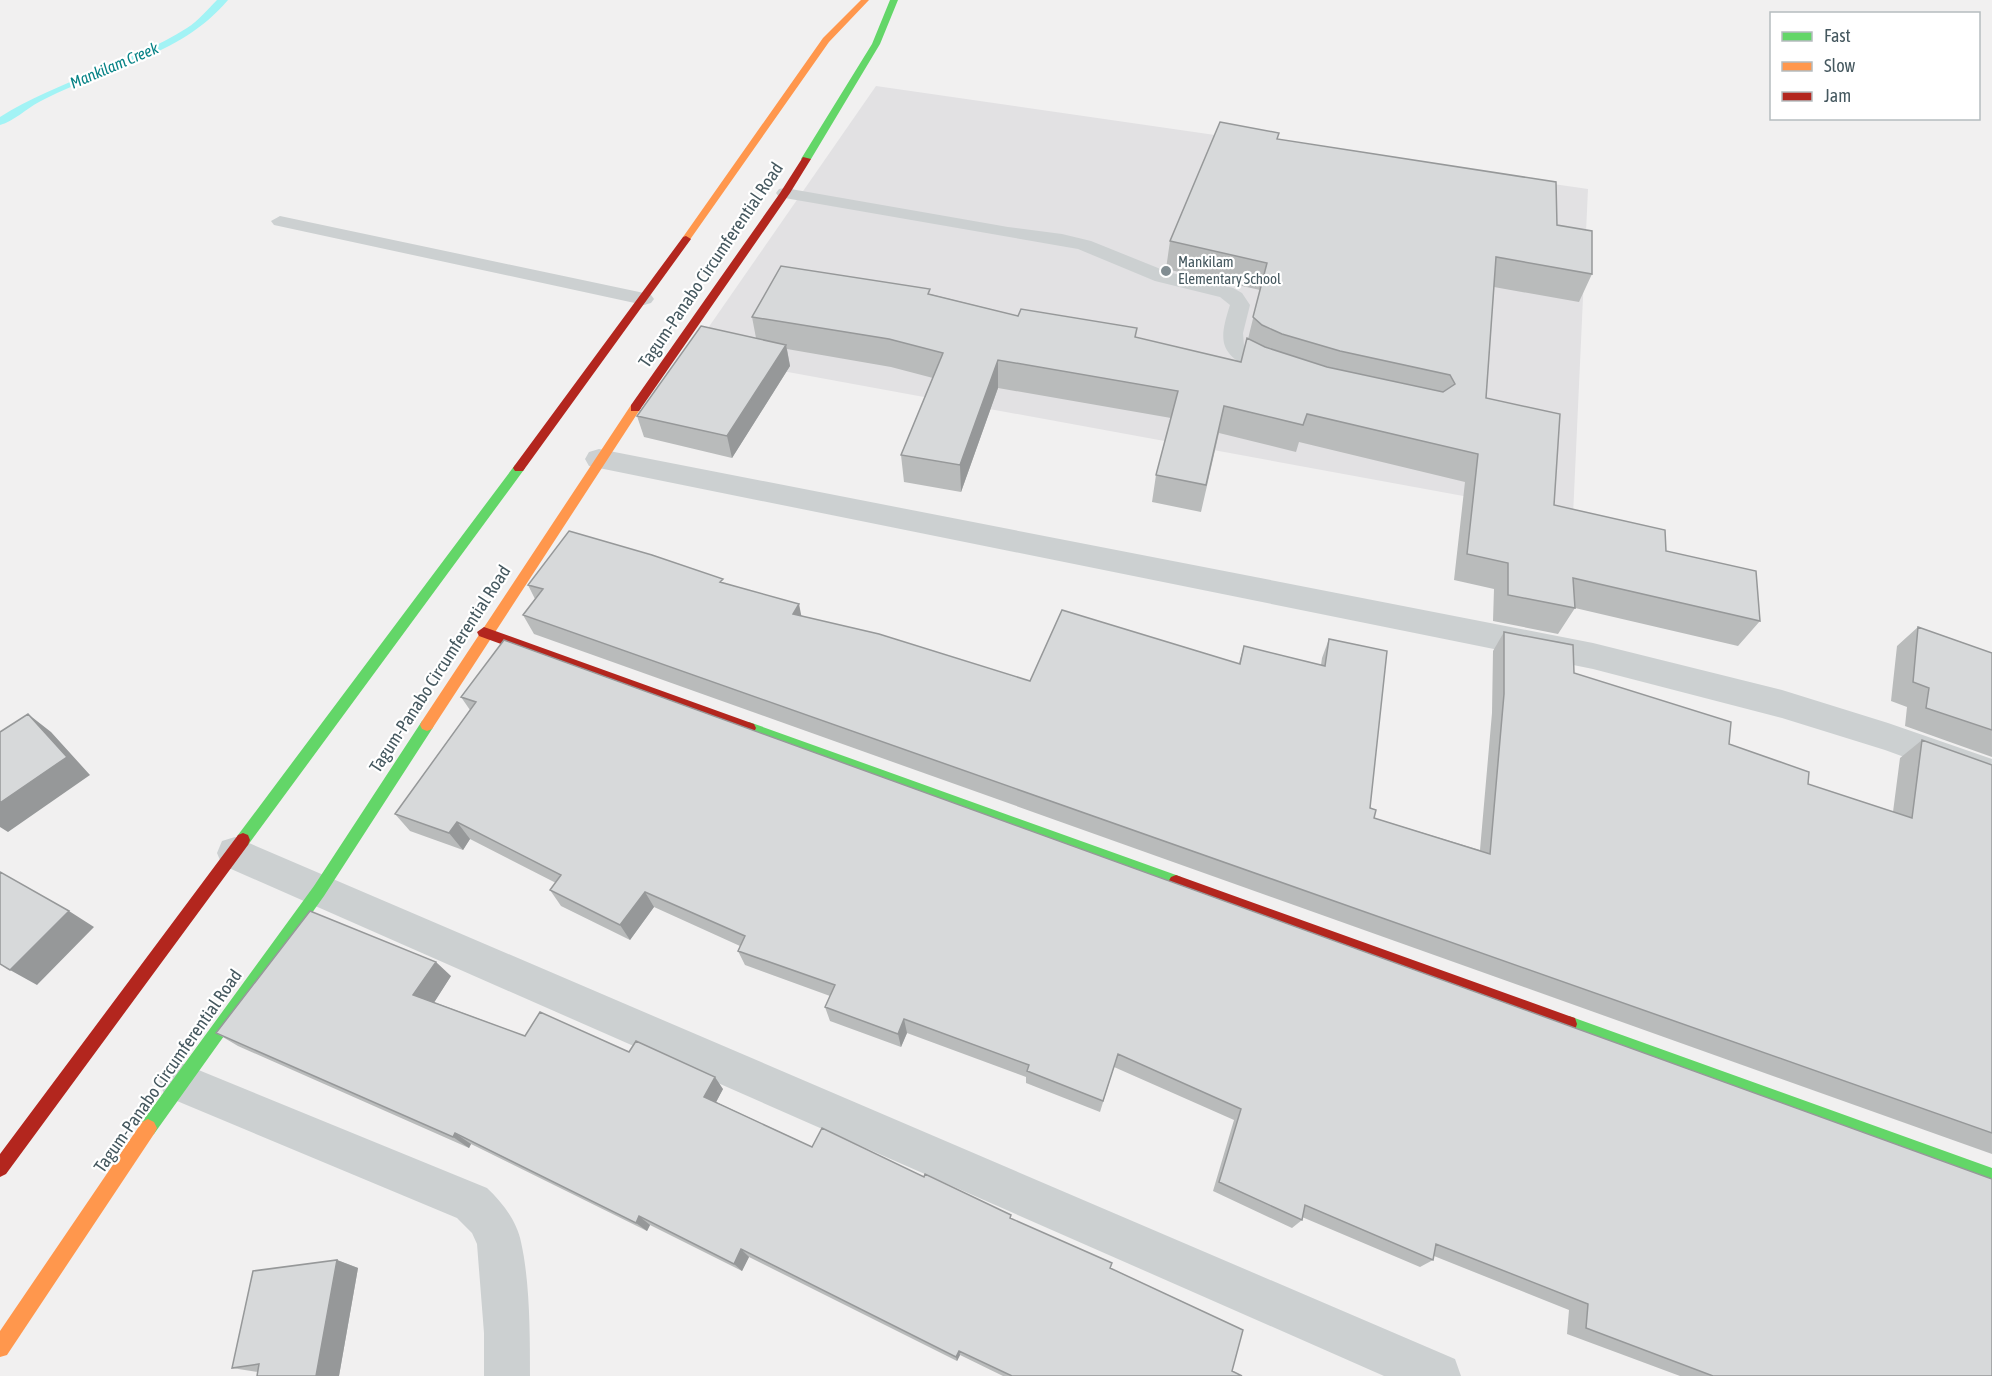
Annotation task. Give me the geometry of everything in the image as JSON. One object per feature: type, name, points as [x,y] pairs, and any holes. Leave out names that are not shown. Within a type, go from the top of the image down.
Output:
[{"type":"main road","name":"Tagum-Panabo Circumferential Road","points":[[0,1168],[644,299],[826,40],[865,0]]},
{"type":"main road","name":"Tagum-Panabo Circumferential Road","points":[[0,1348],[179,1082],[319,891],[484,632],[599,459],[785,193],[876,44],[894,0]]},
{"type":"main road","points":[[484,632],[1992,1177]]},
{"type":"street","points":[[599,459],[1593,656],[1782,704],[1887,737],[1992,774]]},
{"type":"street","points":[[235,853],[1438,1376]]},
{"type":"street","points":[[179,1082],[472,1203],[487,1218],[498,1241],[507,1333],[507,1376]]},
{"type":"lane","points":[[785,193],[1008,233],[1062,240],[1084,245],[1162,277],[1226,292],[1235,297],[1240,305],[1231,335],[1233,347],[1240,357],[1290,376]]},
{"type":"lane","points":[[280,221],[644,299]]},
{"type":"shaded area","name":"Mankilam Elementary School","points":[[876,86],[1588,189],[1573,516],[690,354]]},
{"type":"building","points":[[1220,122],[1279,133],[1277,139],[1556,182],[1557,225],[1592,231],[1592,274],[1496,257],[1486,398],[1560,414],[1554,505],[1665,530],[1666,551],[1756,571],[1760,621],[1573,578],[1575,608],[1508,595],[1508,563],[1467,554],[1478,454],[1307,414],[1303,425],[1224,406],[1206,485],[1156,475],[1178,391],[998,360],[960,465],[901,455],[943,353],[889,339],[752,317],[781,266],[930,289],[928,294],[1018,316],[1021,309],[1137,328],[1135,337],[1241,362],[1247,338],[1265,347],[1327,367],[1443,392],[1455,384],[1450,375],[1340,351],[1282,334],[1262,325],[1253,317],[1267,263],[1170,241]]},
{"type":"building","points":[[701,326],[786,345],[727,436],[637,416]]},
{"type":"building","points":[[569,531],[723,579],[720,582],[799,604],[793,614],[879,634],[1030,681],[1062,610],[1240,664],[1244,646],[1325,666],[1329,639],[1387,651],[1370,808],[1376,810],[1374,818],[1490,854],[1504,694],[1504,632],[1573,645],[1574,673],[1731,722],[1729,744],[1809,772],[1808,784],[1912,818],[1922,740],[1992,765],[1992,1133],[523,615],[543,589],[528,585]]},
{"type":"building","points":[[1918,627],[1992,653],[1992,730],[1926,708],[1929,688],[1913,682]]},
{"type":"building","points":[[504,640],[1992,1179],[1992,1376],[1713,1376],[1586,1328],[1588,1304],[1436,1244],[1433,1260],[1305,1205],[1302,1220],[1219,1182],[1241,1109],[1118,1054],[1103,1101],[1027,1071],[1029,1065],[904,1019],[898,1034],[825,1007],[835,985],[738,951],[745,936],[645,892],[620,925],[550,890],[561,875],[457,822],[449,833],[395,814],[476,702],[461,697]]},
{"type":"building","points":[[28,714],[67,757],[0,803],[0,732]]},
{"type":"building","points":[[0,872],[69,911],[10,970],[0,964]]},
{"type":"building","points":[[310,911],[436,962],[413,995],[525,1036],[540,1012],[629,1052],[636,1041],[715,1077],[704,1097],[812,1147],[822,1128],[924,1177],[925,1174],[1011,1215],[1010,1218],[1112,1263],[1110,1268],[1243,1330],[1232,1371],[1242,1376],[1012,1376],[959,1351],[956,1357],[741,1249],[734,1264],[639,1216],[636,1223],[455,1133],[453,1137],[216,1033]]},
{"type":"building","points":[[337,1260],[316,1376],[257,1376],[259,1364],[232,1368],[253,1271]]},
{"type":"waterway","name":"Mankilam Creek","points":[[0,122],[36,99],[150,52],[192,29],[223,0]]},
{"type":"traffic: fast","points":[[806,159],[876,44],[894,0]]},
{"type":"traffic: fast","points":[[243,840],[519,468]]},
{"type":"traffic: fast","points":[[148,1128],[319,891],[427,725]]},
{"type":"traffic: fast","points":[[749,728],[1176,882]]},
{"type":"traffic: fast","points":[[1569,1024],[1992,1177]]},
{"type":"traffic: slow","points":[[686,239],[826,40],[865,0]]},
{"type":"traffic: slow","points":[[427,725],[635,408]]},
{"type":"traffic: slow","points":[[0,1348],[148,1128]]},
{"type":"traffic: jam","points":[[635,408],[785,193],[806,159]]},
{"type":"traffic: jam","points":[[519,468],[686,239]]},
{"type":"traffic: jam","points":[[484,632],[749,728]]},
{"type":"traffic: jam","points":[[0,1168],[243,840]]},
{"type":"traffic: jam","points":[[1176,882],[1569,1024]]},
{"type":"place","name":"Mankilam Elementary School","points":[[1166,271]]}]
